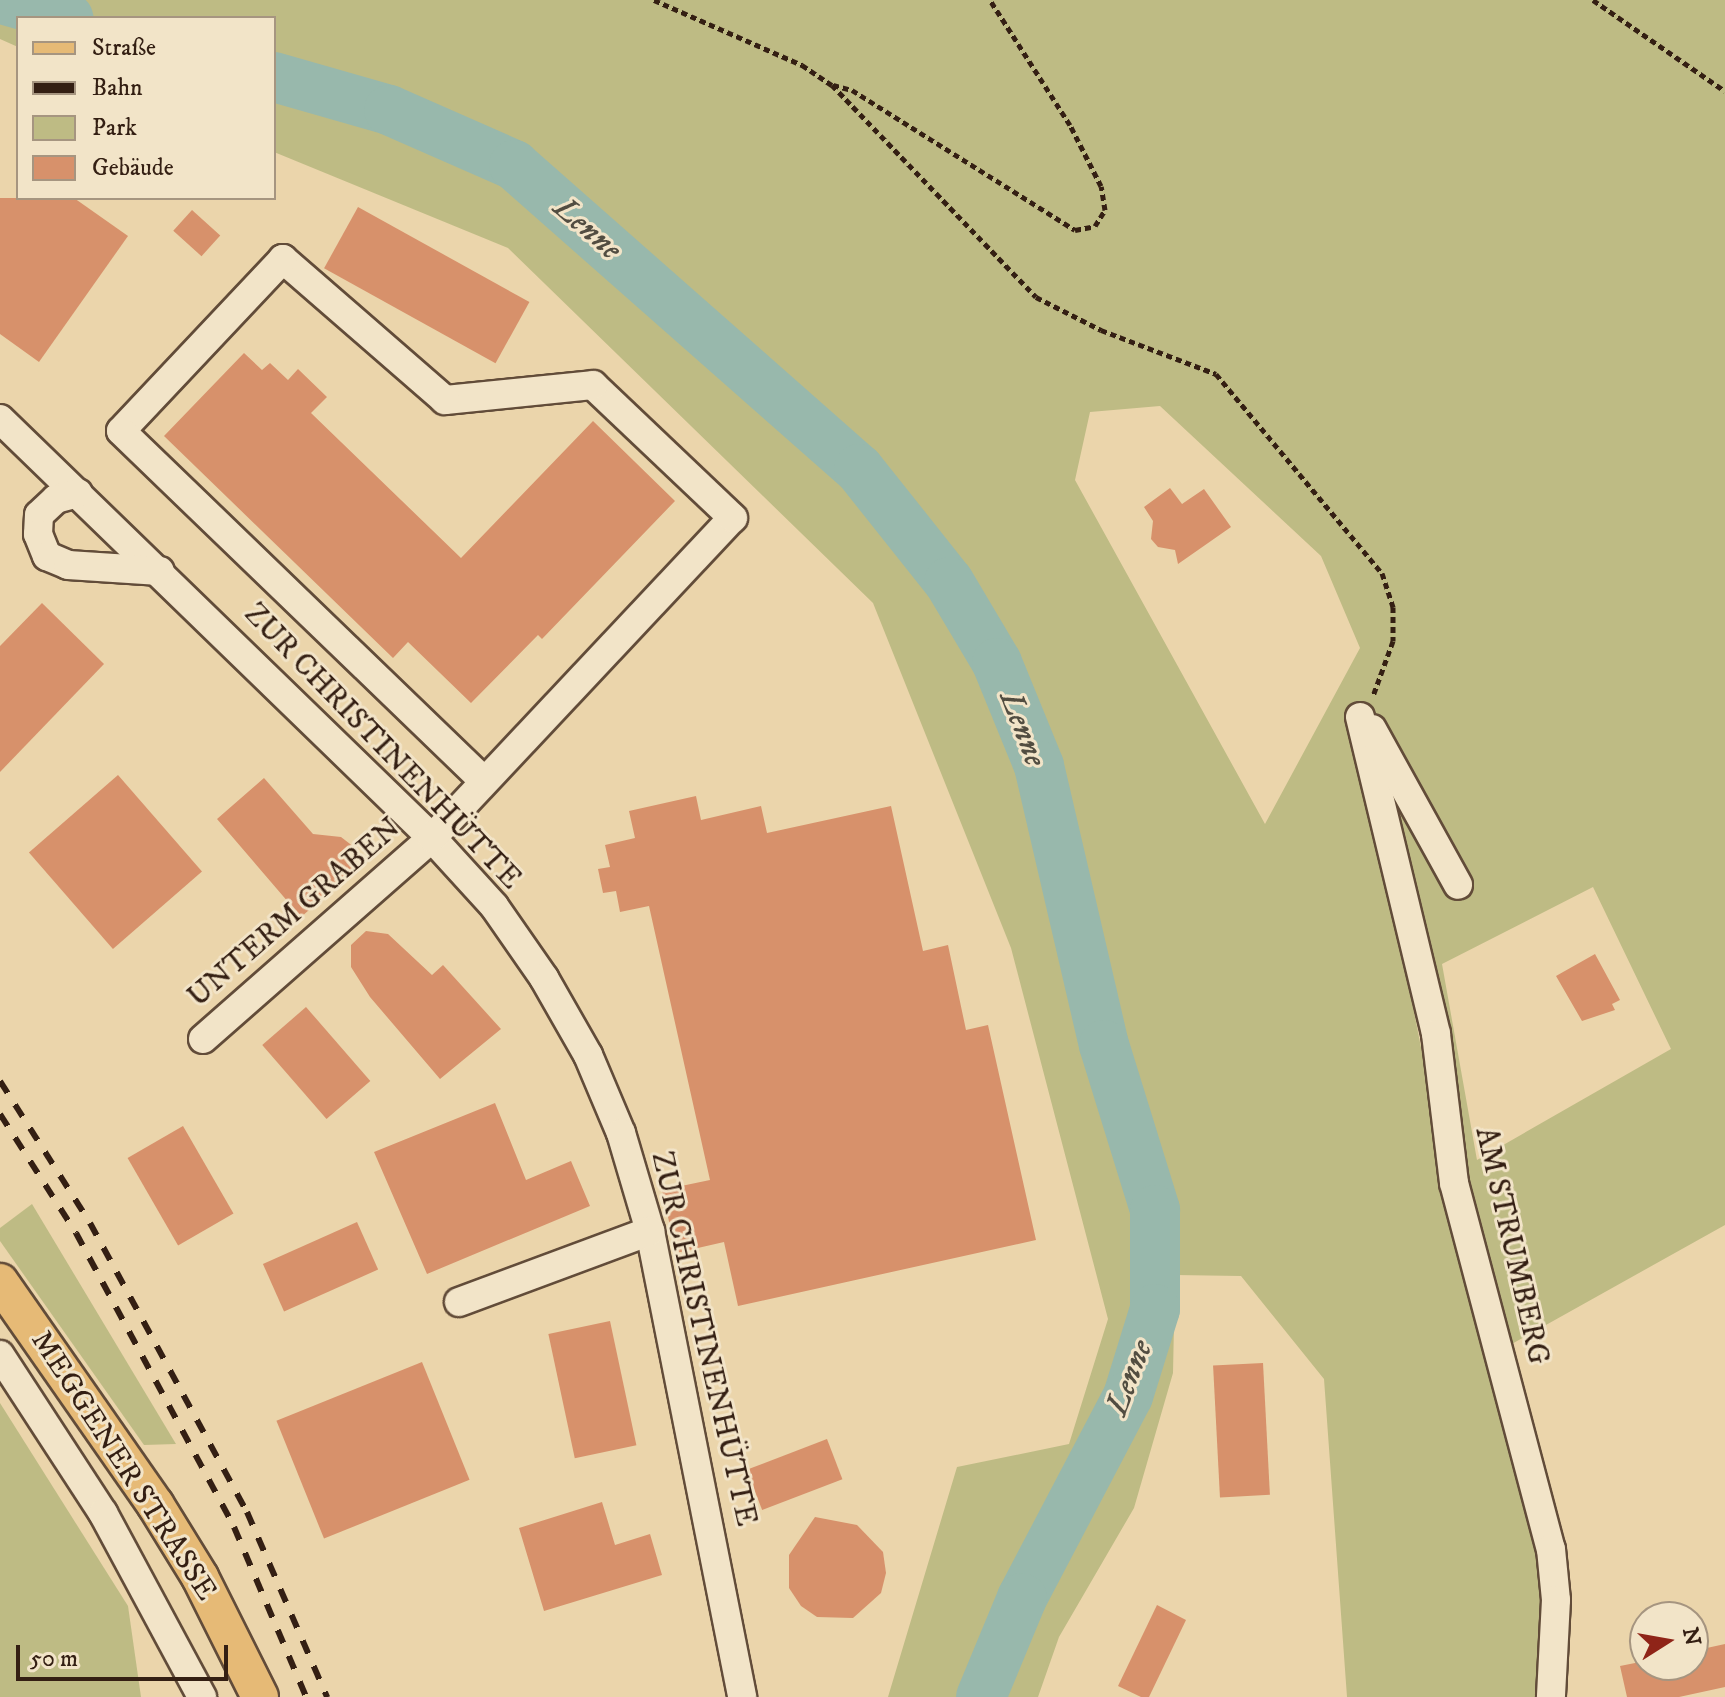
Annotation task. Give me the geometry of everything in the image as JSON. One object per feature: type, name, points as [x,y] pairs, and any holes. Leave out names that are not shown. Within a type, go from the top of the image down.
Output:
[{"type":"main road","name":"MEGGENER STRASSE","points":[[0,1282],[155,1504],[200,1577],[260,1697]]},
{"type":"street","name":"UNTERM GRABEN","points":[[203,1039],[432,838],[733,518],[593,385],[445,400],[283,259],[121,431],[484,781]]},
{"type":"street","name":"ZUR CHRISTINENHÜTTE","points":[[0,419],[432,838],[494,906],[566,1016],[621,1133],[650,1231],[742,1697]]},
{"type":"street","points":[[78,493],[56,499],[39,515],[38,534],[47,556],[68,565],[160,571]]},
{"type":"street","points":[[1360,717],[1377,734],[1458,885]]},
{"type":"street","name":"AM STRUMBERG","points":[[1360,717],[1436,1034],[1454,1183],[1551,1549],[1556,1600],[1551,1697]]},
{"type":"street","points":[[459,1302],[650,1231]]},
{"type":"street","points":[[0,1355],[103,1513],[202,1697]]},
{"type":"path","points":[[654,0],[802,65],[832,85],[1036,297],[1101,330],[1216,374],[1234,392],[1368,554],[1389,589],[1393,641],[1386,667],[1360,717]]},
{"type":"path","points":[[832,85],[852,90],[1075,230],[1095,226],[1105,210],[1101,186],[1070,125],[990,0]]},
{"type":"path","points":[[1593,0],[1725,91]]},
{"type":"green space","points":[[0,0],[1725,0],[1725,1225],[1510,1345],[1475,1224],[1411,864],[1386,869],[1456,1226],[1549,1597],[1543,1697],[1347,1697],[1324,1379],[1241,1276],[1175,1275],[1173,1373],[1134,1508],[1059,1637],[1038,1697],[888,1697],[957,1467],[1069,1444],[1108,1319],[1011,948],[873,603],[508,248],[276,153],[276,16],[16,16],[16,46],[0,39]],"holes":[[[1160,406],[1321,556],[1360,648],[1265,824],[1075,480],[1090,412]],[[1593,887],[1671,1049],[1477,1160],[1442,964]]]},
{"type":"green space","points":[[32,1204],[176,1444],[144,1445],[0,1241],[0,1228]]},
{"type":"green space","points":[[0,1403],[128,1606],[141,1697],[0,1697]]},
{"type":"building","points":[[0,198],[77,200],[128,236],[39,362],[0,334]]},
{"type":"building","points":[[358,207],[529,302],[495,363],[324,268]]},
{"type":"building","points":[[192,210],[220,235],[202,256],[173,231]]},
{"type":"building","points":[[244,353],[262,370],[270,363],[288,380],[298,369],[327,397],[311,413],[461,558],[593,421],[675,501],[542,639],[538,635],[471,703],[408,642],[393,658],[164,436]]},
{"type":"building","points":[[1170,488],[1182,504],[1204,489],[1231,527],[1178,564],[1175,550],[1158,547],[1151,539],[1153,521],[1144,507]]},
{"type":"building","points":[[42,603],[104,664],[0,772],[0,646]]},
{"type":"building","points":[[118,775],[202,872],[113,949],[29,852]]},
{"type":"building","points":[[264,778],[313,834],[341,837],[354,847],[357,858],[356,869],[301,917],[217,819]]},
{"type":"building","points":[[696,796],[701,820],[761,806],[767,833],[891,806],[923,951],[948,945],[966,1030],[988,1025],[1036,1240],[738,1306],[724,1242],[676,1253],[662,1190],[710,1180],[649,906],[620,912],[616,891],[603,893],[598,869],[610,867],[605,845],[635,838],[629,811]]},
{"type":"building","points":[[366,931],[388,934],[432,975],[443,965],[501,1029],[440,1079],[370,997],[351,967],[351,945]]},
{"type":"building","points":[[1595,954],[1620,1000],[1612,1004],[1615,1010],[1582,1021],[1556,976]]},
{"type":"building","points":[[306,1007],[370,1081],[327,1119],[262,1045]]},
{"type":"building","points":[[495,1103],[526,1180],[571,1161],[590,1206],[427,1274],[374,1152]]},
{"type":"building","points":[[183,1126],[233,1213],[178,1245],[128,1158]]},
{"type":"building","points":[[357,1222],[378,1270],[284,1311],[263,1264]]},
{"type":"building","points":[[610,1321],[636,1445],[575,1458],[548,1334]]},
{"type":"building","points":[[422,1362],[470,1480],[324,1539],[276,1421]]},
{"type":"building","points":[[1263,1363],[1270,1495],[1220,1497],[1213,1366]]},
{"type":"building","points":[[827,1439],[842,1479],[762,1510],[747,1470]]},
{"type":"building","points":[[602,1502],[615,1545],[650,1534],[662,1575],[544,1611],[519,1528]]},
{"type":"building","points":[[815,1517],[857,1525],[883,1552],[886,1573],[881,1593],[853,1618],[817,1617],[801,1606],[789,1588],[789,1555]]},
{"type":"building","points":[[1157,1605],[1186,1620],[1149,1697],[1141,1697],[1118,1686]]},
{"type":"building","points":[[1725,1644],[1725,1687],[1679,1697],[1627,1697],[1620,1666],[1629,1664],[1629,1681],[1709,1681],[1709,1648]]},
{"type":"waterway","name":"Lenne","points":[[5,0],[61,16]]},
{"type":"waterway","name":"Lenne","points":[[276,78],[389,110],[514,165],[859,469],[949,582],[997,663],[1039,766],[1104,1045],[1155,1210],[1155,1309],[1128,1396],[1022,1598],[981,1697]]},
{"type":"railway","points":[[0,1081],[90,1223],[247,1512],[327,1697]]},
{"type":"railway","points":[[0,1114],[76,1233],[234,1527],[306,1697]]}]
